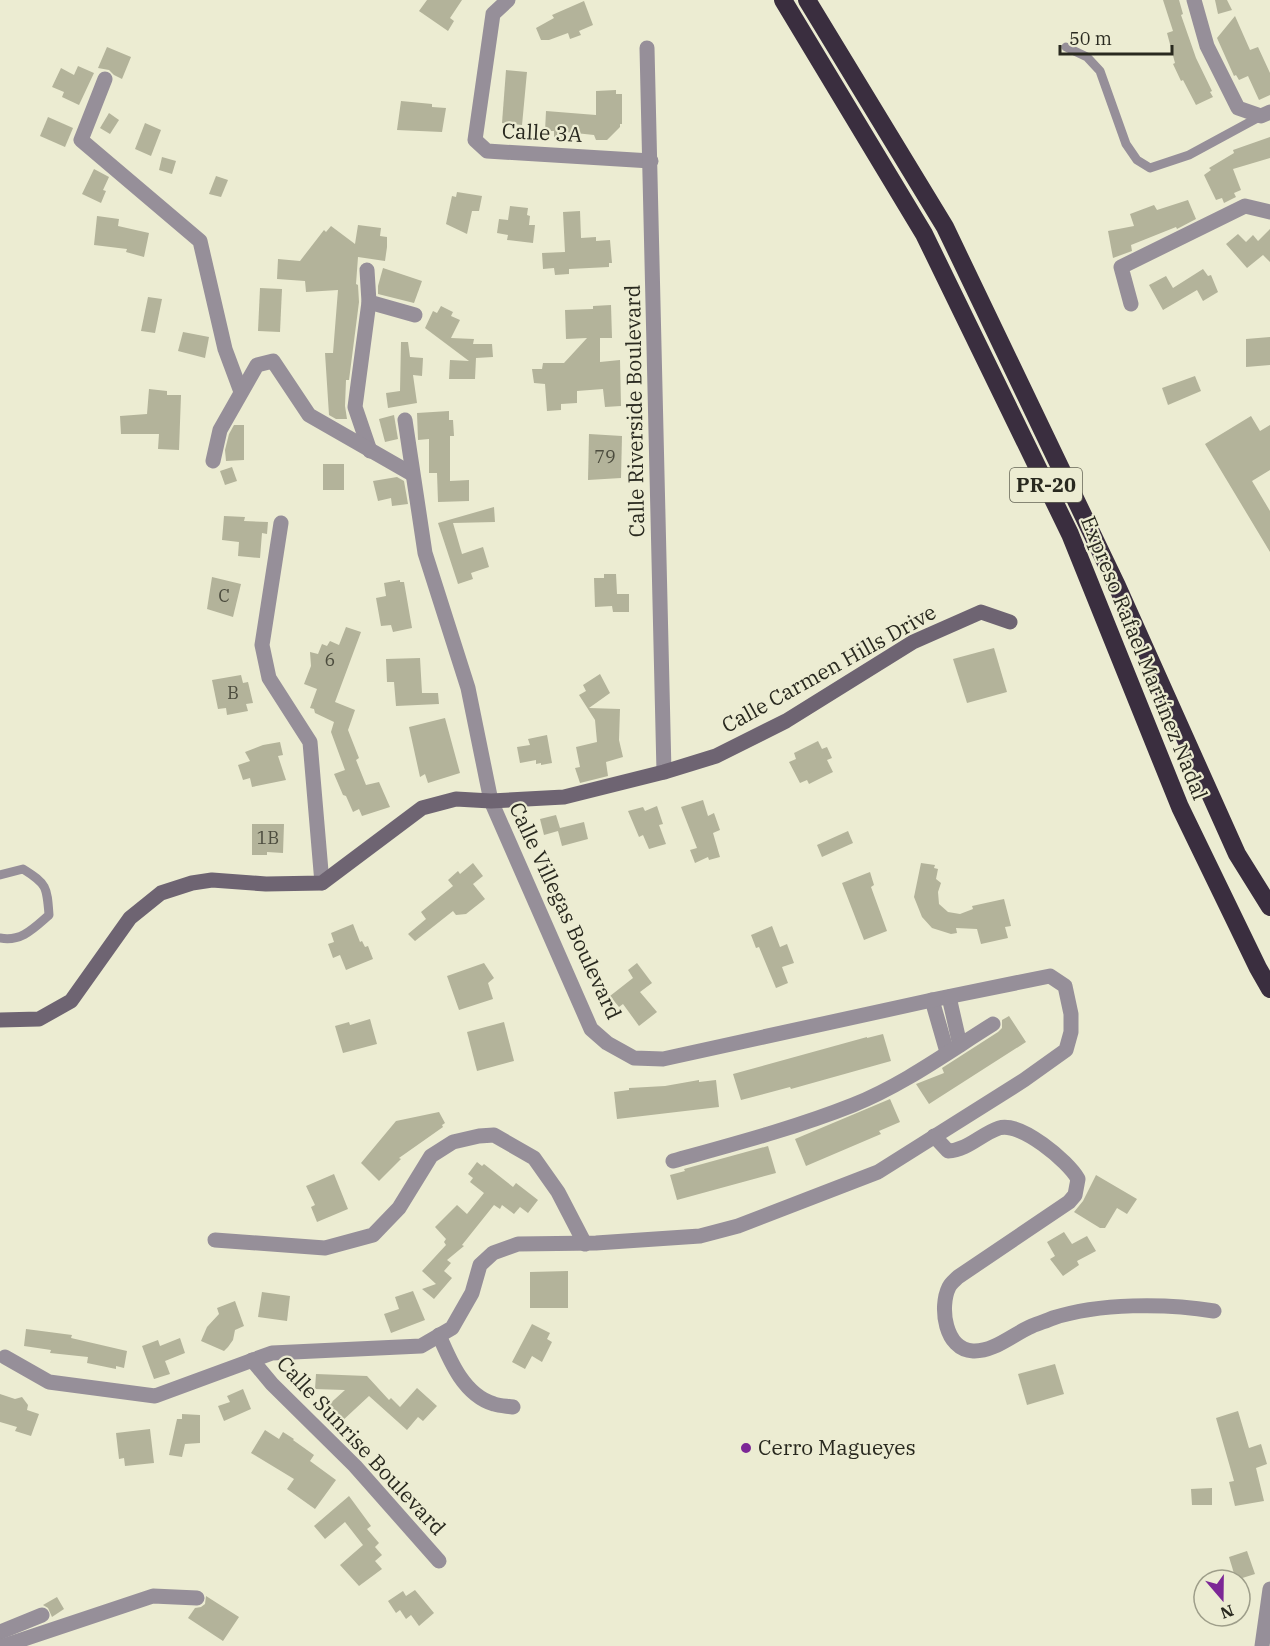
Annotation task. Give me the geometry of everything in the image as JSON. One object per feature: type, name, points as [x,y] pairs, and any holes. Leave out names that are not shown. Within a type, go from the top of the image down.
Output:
[{"type":"highway","name":"Expreso Rafael Martínez Nadal","points":[[783,0],[929,244],[1070,534],[1180,807],[1270,989]]},
{"type":"highway","name":"Expreso Rafael Martínez Nadal","points":[[807,0],[945,227],[1117,586],[1237,854],[1270,908]]},
{"type":"street","name":"Calle 3A","points":[[508,0],[493,14],[475,140],[487,151],[651,161]]},
{"type":"street","points":[[1194,0],[1207,46],[1238,108],[1265,114]]},
{"type":"street","name":"Calle Riverside Boulevard","points":[[647,48],[664,772]]},
{"type":"street","points":[[105,79],[81,141],[200,240],[225,349],[241,392]]},
{"type":"street","points":[[1131,304],[1120,267],[1245,206],[1270,212]]},
{"type":"street","points":[[367,270],[369,302],[355,406],[370,451]]},
{"type":"street","points":[[369,302],[415,315]]},
{"type":"street","points":[[213,461],[220,430],[257,365],[273,362],[309,415],[412,474]]},
{"type":"street","name":"Calle Villegas Boulevard","points":[[405,420],[425,553],[468,688],[491,801],[591,1029],[607,1043],[634,1058],[663,1059],[1050,976],[1065,986],[1071,1014],[1071,1032],[1066,1050],[1024,1080],[934,1136]]},
{"type":"street","points":[[0,1020],[39,1019],[71,1001],[130,918],[161,893],[192,883],[212,880],[266,884],[322,883],[310,742],[269,678],[262,645],[281,523]]},
{"type":"street","name":"Calle Carmen Hills Drive","points":[[322,883],[422,808],[456,799],[491,801],[564,796],[664,772],[716,756],[776,726],[913,642],[981,612],[1010,622]]},
{"type":"street","points":[[949,997],[953,1048]]},
{"type":"street","points":[[932,1000],[953,1048]]},
{"type":"street","points":[[673,1161],[773,1134],[855,1104],[909,1076],[993,1024]]},
{"type":"street","points":[[5,1357],[49,1382],[155,1396],[272,1353],[421,1346],[452,1328],[472,1293],[480,1265],[493,1253],[518,1244],[585,1244],[700,1236],[738,1226],[878,1172],[934,1136],[948,1151],[959,1151],[1000,1127],[1015,1127],[1029,1135],[1072,1168],[1078,1179],[1075,1195],[1069,1202],[958,1276],[949,1286],[944,1309],[945,1318],[952,1338],[962,1348],[982,1351],[1031,1326],[1079,1312],[1134,1306],[1179,1305],[1214,1311]]},
{"type":"street","points":[[215,1240],[325,1248],[373,1235],[399,1208],[431,1156],[453,1142],[494,1135],[534,1158],[558,1192],[585,1244]]},
{"type":"street","points":[[439,1335],[452,1366],[470,1390],[493,1404],[513,1407]]},
{"type":"street","name":"Calle Sunrise Boulevard","points":[[252,1360],[272,1384],[355,1466],[439,1561]]},
{"type":"street","points":[[1262,1646],[1270,1589]]},
{"type":"street","points":[[3,1646],[153,1596],[197,1598]]},
{"type":"street","points":[[0,1632],[42,1615]]},
{"type":"lane","points":[[1066,48],[1087,57],[1100,71],[1126,144],[1137,160],[1150,168],[1189,155],[1265,114]]},
{"type":"lane","points":[[0,875],[23,869],[41,880],[48,894],[49,915],[29,933],[12,940],[0,938]]},
{"type":"building","points":[[427,0],[462,0],[450,18],[454,21],[448,31],[419,11]]},
{"type":"building","points":[[1163,0],[1179,0],[1183,14],[1181,15],[1196,58],[1212,91],[1210,92],[1213,97],[1196,105],[1173,64],[1175,63],[1167,33],[1173,31]]},
{"type":"building","points":[[1215,0],[1227,0],[1232,10],[1218,14]]},
{"type":"building","points":[[584,1],[593,25],[579,31],[581,35],[570,39],[568,33],[549,40],[541,40],[536,28],[554,18],[552,15]]},
{"type":"building","points":[[1235,16],[1250,50],[1258,47],[1270,73],[1270,95],[1259,100],[1248,76],[1239,80],[1236,75],[1234,76],[1217,38]]},
{"type":"building","points":[[107,47],[131,57],[122,79],[109,70],[98,68]]},
{"type":"building","points":[[78,66],[94,73],[79,105],[62,97],[64,92],[52,87],[61,68],[74,75]]},
{"type":"building","points":[[506,70],[527,72],[522,125],[502,123]]},
{"type":"building","points":[[616,90],[616,94],[622,94],[622,124],[607,140],[596,140],[594,135],[566,132],[565,138],[554,137],[554,131],[545,131],[546,111],[596,115],[596,91]]},
{"type":"building","points":[[401,101],[432,104],[432,107],[446,108],[442,132],[397,130]]},
{"type":"building","points":[[109,113],[119,120],[110,134],[100,128]]},
{"type":"building","points":[[48,117],[73,128],[65,147],[40,136]]},
{"type":"building","points":[[145,123],[161,130],[151,156],[135,149]]},
{"type":"building","points":[[1270,137],[1270,158],[1233,169],[1241,190],[1234,193],[1236,197],[1224,203],[1222,198],[1216,200],[1204,175],[1211,170],[1209,168],[1234,153],[1233,150]]},
{"type":"building","points":[[162,157],[176,161],[172,174],[159,170]]},
{"type":"building","points":[[94,169],[109,177],[103,190],[106,191],[101,203],[82,194]]},
{"type":"building","points":[[216,176],[228,180],[221,197],[209,194]]},
{"type":"building","points":[[457,192],[482,196],[479,211],[472,211],[467,234],[446,224],[452,196],[456,197]]},
{"type":"building","points":[[1188,200],[1196,219],[1177,229],[1176,227],[1131,245],[1132,251],[1113,258],[1108,231],[1134,226],[1130,214],[1154,205],[1157,210]]},
{"type":"building","points":[[510,206],[528,208],[529,225],[535,225],[533,243],[507,240],[508,235],[497,233],[499,219],[508,220]]},
{"type":"building","points":[[580,211],[581,238],[596,237],[596,241],[610,240],[612,263],[609,263],[609,267],[569,269],[569,274],[555,275],[554,268],[543,269],[542,253],[565,252],[563,212]]},
{"type":"building","points":[[97,216],[119,219],[118,226],[149,233],[144,257],[126,252],[127,249],[94,245]]},
{"type":"building","points":[[358,225],[381,228],[380,236],[387,237],[387,247],[385,261],[358,257],[356,284],[358,285],[359,302],[349,380],[346,380],[347,419],[336,419],[329,415],[325,353],[333,353],[338,290],[306,292],[305,281],[277,279],[278,259],[300,261],[324,230],[326,232],[331,226],[355,244]]},
{"type":"building","points":[[1270,229],[1270,262],[1263,255],[1247,268],[1226,244],[1238,234],[1246,242],[1253,235],[1258,241]]},
{"type":"building","points":[[383,268],[422,281],[414,303],[378,294]]},
{"type":"building","points":[[1203,269],[1208,276],[1211,275],[1218,292],[1203,301],[1197,290],[1163,310],[1149,285],[1166,276],[1173,288]]},
{"type":"building","points":[[260,288],[282,289],[280,332],[258,331]]},
{"type":"building","points":[[148,297],[162,299],[155,333],[141,331]]},
{"type":"building","points":[[611,305],[612,338],[600,338],[600,362],[620,360],[621,406],[605,407],[603,389],[577,391],[577,403],[561,404],[561,410],[547,411],[545,384],[534,383],[532,369],[542,369],[543,363],[564,363],[587,338],[566,339],[565,310],[593,309],[593,306]]},
{"type":"building","points":[[441,306],[453,312],[451,316],[460,320],[451,338],[474,339],[473,344],[492,344],[493,357],[476,358],[475,379],[449,379],[450,360],[469,361],[425,328],[433,311],[437,313]]},
{"type":"building","points":[[183,332],[209,337],[205,358],[178,351]]},
{"type":"building","points":[[1270,337],[1270,365],[1246,367],[1246,339]]},
{"type":"building","points":[[401,342],[408,342],[410,357],[423,358],[422,376],[413,375],[417,403],[388,408],[386,393],[400,391]]},
{"type":"building","points":[[1195,376],[1201,391],[1168,405],[1162,388]]},
{"type":"building","points":[[149,389],[167,391],[167,395],[181,395],[179,450],[158,449],[159,434],[121,434],[120,416],[147,414]]},
{"type":"building","points":[[449,411],[449,420],[453,420],[454,436],[450,436],[450,481],[469,480],[469,501],[438,502],[437,473],[429,473],[429,439],[418,440],[417,413]]},
{"type":"building","points":[[394,415],[398,439],[385,442],[379,419]]},
{"type":"building","points":[[1251,416],[1260,431],[1270,425],[1270,470],[1252,481],[1270,511],[1270,552],[1205,444]]},
{"type":"building","points":[[234,425],[244,425],[244,460],[226,461],[225,450]]},
{"type":"building","points":[[589,434],[622,436],[621,478],[588,480]]},
{"type":"building","points":[[323,464],[344,464],[344,490],[323,490]]},
{"type":"building","points":[[232,467],[237,481],[225,485],[220,471]]},
{"type":"building","points":[[397,477],[404,481],[408,504],[392,506],[391,498],[378,501],[373,481]]},
{"type":"building","points":[[494,507],[495,522],[453,523],[462,554],[483,547],[489,567],[471,573],[473,579],[458,584],[438,523]]},
{"type":"building","points":[[224,516],[245,517],[244,521],[268,522],[267,534],[262,533],[260,558],[238,556],[239,542],[222,540]]},
{"type":"building","points":[[604,574],[616,574],[617,594],[629,594],[629,612],[613,612],[612,606],[595,607],[594,578],[604,578]]},
{"type":"building","points":[[212,577],[241,584],[233,617],[207,609]]},
{"type":"building","points":[[400,580],[404,582],[412,628],[393,632],[391,625],[381,626],[376,598],[386,596],[384,583]]},
{"type":"building","points":[[346,627],[361,632],[335,702],[355,710],[348,730],[359,758],[356,760],[366,785],[379,782],[390,807],[362,816],[359,809],[353,812],[334,774],[345,770],[331,732],[334,722],[310,708],[317,689],[304,684],[311,666],[310,652],[318,654],[322,644],[327,646],[330,641],[339,645]]},
{"type":"building","points":[[994,648],[1007,692],[967,703],[953,659]]},
{"type":"building","points":[[420,658],[422,693],[438,693],[439,704],[396,706],[394,682],[387,682],[386,659]]},
{"type":"building","points":[[600,674],[610,693],[589,708],[620,709],[619,740],[623,757],[606,762],[608,776],[580,783],[575,768],[580,767],[576,747],[597,742],[595,720],[579,695],[586,691],[583,685]]},
{"type":"building","points":[[241,675],[243,683],[248,682],[253,703],[246,704],[248,711],[227,715],[226,708],[218,709],[212,680]]},
{"type":"building","points":[[445,718],[460,773],[428,783],[425,774],[420,777],[409,727]]},
{"type":"building","points":[[547,735],[552,763],[541,765],[541,763],[536,764],[536,760],[520,763],[517,747],[530,745],[528,739]]},
{"type":"building","points":[[818,741],[822,749],[827,747],[832,758],[827,760],[833,772],[809,784],[807,780],[800,783],[789,762],[796,759],[794,753]]},
{"type":"building","points":[[280,742],[283,755],[278,756],[286,780],[252,787],[250,778],[243,780],[238,765],[250,761],[245,752]]},
{"type":"building","points":[[703,800],[708,816],[714,813],[720,830],[713,833],[720,857],[709,860],[708,857],[695,863],[690,850],[697,848],[681,807]]},
{"type":"building","points":[[657,806],[663,824],[659,825],[666,844],[649,849],[643,835],[639,837],[628,811],[643,807],[645,811]]},
{"type":"building","points":[[556,815],[560,828],[584,822],[588,839],[562,846],[558,831],[544,835],[540,819]]},
{"type":"building","points":[[252,824],[284,824],[283,853],[267,852],[267,855],[252,855]]},
{"type":"building","points":[[848,831],[853,843],[822,857],[817,845]]},
{"type":"building","points":[[473,863],[483,876],[473,884],[485,899],[466,914],[456,915],[453,911],[415,941],[408,934],[426,919],[421,912],[453,886],[448,880],[458,871],[460,874]]},
{"type":"building","points":[[921,863],[935,865],[934,868],[938,869],[936,879],[941,883],[938,892],[939,904],[948,912],[960,914],[973,909],[972,906],[1004,899],[1011,926],[1005,927],[1008,938],[981,944],[977,929],[956,928],[957,933],[951,934],[932,928],[922,917],[914,897]]},
{"type":"building","points":[[870,872],[874,885],[871,887],[887,931],[864,940],[842,883]]},
{"type":"building","points":[[353,924],[360,942],[362,941],[365,947],[368,946],[373,959],[346,970],[340,955],[333,958],[328,944],[334,942],[331,933]]},
{"type":"building","points":[[772,926],[780,947],[787,944],[794,963],[782,967],[788,983],[776,988],[759,947],[756,948],[751,935]]},
{"type":"building","points":[[484,963],[494,978],[488,983],[493,999],[459,1010],[447,976]]},
{"type":"building","points":[[637,963],[652,983],[640,992],[657,1012],[639,1026],[623,1004],[619,1007],[610,996],[633,978],[628,970]]},
{"type":"building","points":[[1009,1016],[1026,1042],[929,1104],[916,1084],[944,1073],[942,1068],[998,1032],[1002,1028],[1002,1020]]},
{"type":"building","points":[[370,1019],[377,1044],[343,1053],[335,1026],[349,1022],[350,1025]]},
{"type":"building","points":[[504,1022],[514,1061],[477,1071],[467,1032]]},
{"type":"building","points":[[883,1034],[891,1061],[791,1089],[790,1087],[741,1100],[733,1074]]},
{"type":"building","points":[[699,1080],[699,1082],[716,1080],[719,1107],[617,1119],[614,1092],[629,1090],[629,1088],[665,1086]]},
{"type":"building","points":[[890,1099],[900,1122],[879,1131],[881,1134],[806,1166],[795,1139]]},
{"type":"building","points":[[439,1112],[445,1123],[443,1127],[399,1158],[401,1159],[379,1181],[361,1163],[396,1121]]},
{"type":"building","points":[[768,1146],[776,1173],[677,1200],[670,1175]]},
{"type":"building","points":[[477,1162],[482,1166],[484,1164],[513,1187],[516,1183],[538,1200],[528,1213],[520,1207],[514,1214],[502,1205],[500,1209],[494,1205],[462,1245],[464,1246],[447,1260],[451,1263],[444,1271],[452,1278],[434,1299],[422,1289],[436,1284],[422,1271],[446,1245],[444,1242],[446,1239],[435,1227],[457,1205],[467,1214],[484,1193],[470,1182],[473,1178],[468,1174]]},
{"type":"building","points":[[334,1174],[348,1209],[317,1222],[311,1207],[315,1205],[306,1186]]},
{"type":"building","points":[[1096,1175],[1137,1199],[1127,1214],[1117,1208],[1105,1228],[1100,1228],[1074,1212],[1083,1201]]},
{"type":"building","points":[[1064,1232],[1072,1244],[1087,1236],[1096,1251],[1077,1261],[1079,1265],[1063,1276],[1050,1259],[1055,1256],[1047,1242]]},
{"type":"building","points":[[568,1271],[568,1308],[530,1308],[530,1272]]},
{"type":"building","points":[[413,1291],[425,1320],[391,1333],[384,1314],[399,1309],[395,1297]]},
{"type":"building","points":[[262,1292],[290,1296],[287,1321],[258,1317]]},
{"type":"building","points":[[235,1301],[244,1326],[235,1330],[233,1340],[228,1347],[224,1351],[201,1341],[207,1327],[219,1314],[217,1308]]},
{"type":"building","points":[[532,1324],[550,1333],[547,1339],[552,1342],[542,1362],[532,1356],[525,1369],[512,1362]]},
{"type":"building","points":[[26,1329],[72,1335],[71,1338],[127,1351],[124,1368],[116,1366],[116,1369],[87,1363],[88,1357],[50,1353],[51,1350],[24,1346]]},
{"type":"building","points":[[180,1338],[185,1353],[165,1361],[170,1374],[154,1379],[142,1346],[158,1340],[160,1346]]},
{"type":"building","points":[[1055,1364],[1064,1394],[1027,1405],[1018,1374]]},
{"type":"building","points":[[316,1374],[367,1376],[389,1400],[391,1398],[400,1407],[417,1388],[437,1406],[423,1421],[418,1417],[407,1430],[369,1396],[340,1423],[325,1408],[345,1390],[315,1389]]},
{"type":"building","points":[[243,1389],[251,1409],[224,1421],[218,1406],[230,1402],[227,1396]]},
{"type":"building","points":[[0,1394],[15,1399],[22,1397],[28,1405],[27,1410],[39,1414],[31,1436],[15,1431],[17,1427],[0,1422]]},
{"type":"building","points":[[1238,1411],[1249,1448],[1261,1444],[1267,1464],[1256,1468],[1264,1501],[1235,1506],[1229,1482],[1234,1481],[1216,1418]]},
{"type":"building","points":[[182,1414],[200,1415],[200,1443],[185,1444],[182,1457],[169,1455],[177,1419],[182,1419]]},
{"type":"building","points":[[150,1429],[154,1463],[125,1466],[124,1458],[119,1459],[116,1433]]},
{"type":"building","points":[[265,1430],[279,1439],[283,1432],[294,1439],[314,1455],[310,1461],[336,1480],[315,1509],[287,1489],[294,1479],[251,1453]]},
{"type":"building","points":[[1212,1488],[1212,1505],[1192,1505],[1191,1489]]},
{"type":"building","points":[[349,1496],[371,1526],[367,1529],[379,1543],[375,1547],[382,1555],[375,1561],[382,1569],[359,1586],[340,1565],[363,1545],[345,1522],[325,1539],[314,1526]]},
{"type":"building","points":[[1247,1551],[1255,1574],[1252,1575],[1252,1568],[1232,1568],[1229,1557]]},
{"type":"building","points":[[415,1590],[434,1613],[419,1626],[411,1615],[406,1619],[400,1610],[396,1613],[388,1601],[403,1591],[406,1596]]},
{"type":"building","points":[[206,1596],[239,1617],[223,1641],[188,1618],[195,1608],[205,1604]]},
{"type":"building","points":[[57,1597],[64,1609],[52,1617],[48,1608],[43,1605]]},
{"type":"place","name":"Cerro Magueyes","points":[[746,1448]]}]
